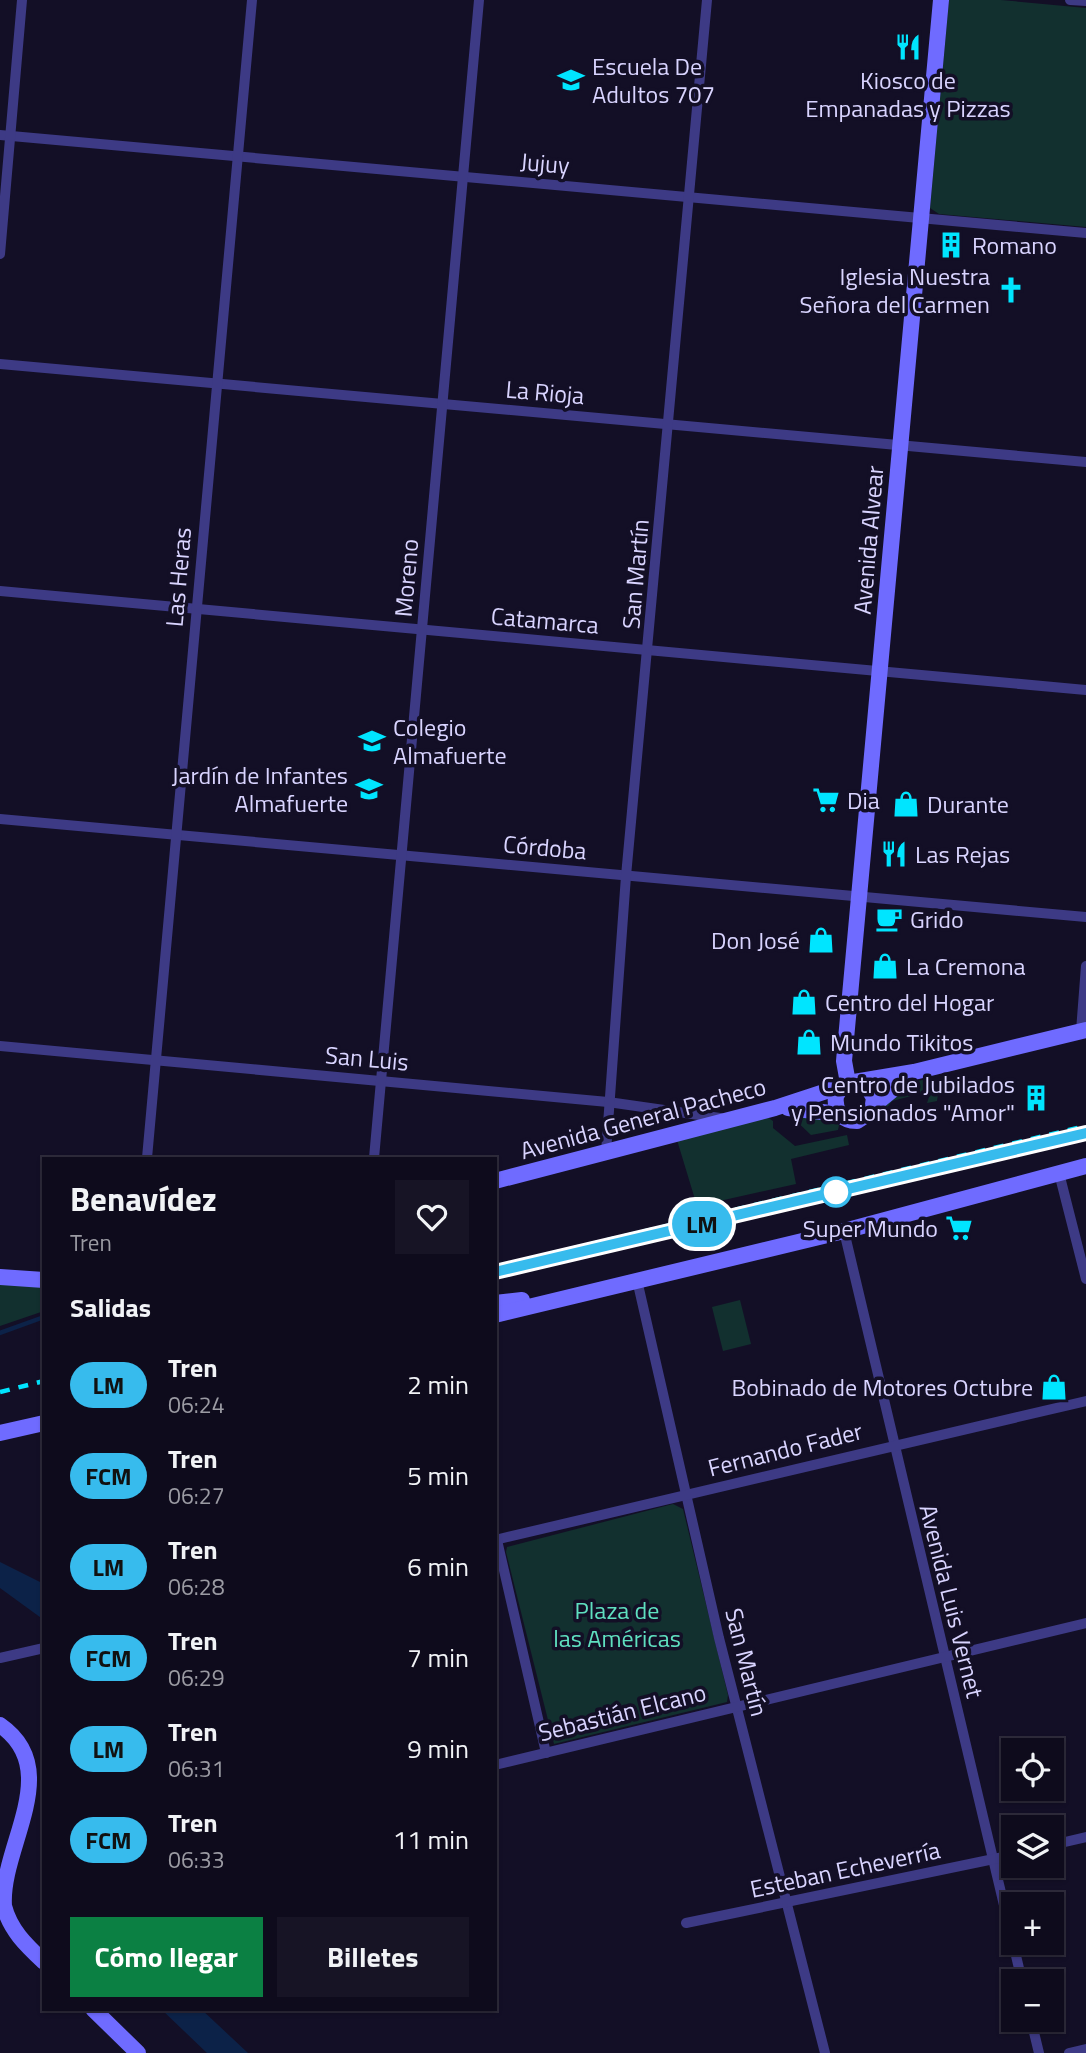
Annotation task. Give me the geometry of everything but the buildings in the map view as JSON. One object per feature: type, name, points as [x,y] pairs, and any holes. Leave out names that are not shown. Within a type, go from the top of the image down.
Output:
[{"type":"street","points":[[0,254],[5,135],[22,0]]},
{"type":"street","name":"Las Heras","points":[[147,1157],[174,836],[252,0]]},
{"type":"street","name":"Moreno","points":[[374,1157],[480,0]]},
{"type":"street","name":"San Martín","points":[[606,1152],[626,876],[670,424],[706,0]]},
{"type":"street","name":"Avenida Alvear","points":[[848,1084],[845,1061],[940,0]]},
{"type":"street","points":[[1070,0],[1086,1]]},
{"type":"street","name":"Jujuy","points":[[5,135],[1086,233]]},
{"type":"street","name":"La Rioja","points":[[0,364],[1086,462]]},
{"type":"street","name":"Catamarca","points":[[0,591],[1086,690]]},
{"type":"street","name":"Córdoba","points":[[0,819],[1086,916]]},
{"type":"street","points":[[1083,1031],[1086,966]]},
{"type":"street","name":"Avenida General Pacheco","points":[[497,1180],[775,1108],[848,1084],[914,1072],[1083,1031]]},
{"type":"street","name":"San Luis","points":[[0,1046],[608,1101],[712,1114],[730,1119]]},
{"type":"street","name":"Avenida General Pacheco","points":[[874,1105],[914,1072]]},
{"type":"street","points":[[775,1108],[839,1114],[847,1120],[857,1121],[868,1116],[874,1105],[872,1092],[848,1084],[836,1096],[839,1114]]},
{"type":"street","points":[[497,1315],[844,1231],[1086,1166]]},
{"type":"street","points":[[1059,1173],[1086,1279]]},
{"type":"street","name":"Avenida Luis Vernet","points":[[844,1231],[892,1445],[1019,1969]]},
{"type":"street","points":[[0,1276],[42,1280]]},
{"type":"street","name":"San Martín","points":[[638,1280],[685,1495],[825,2053]]},
{"type":"street","points":[[497,1303],[526,1300],[532,1306]]},
{"type":"street","name":"Fernando Fader","points":[[497,1540],[1086,1401]]},
{"type":"street","points":[[0,1433],[42,1423]]},
{"type":"street","points":[[497,1544],[546,1752]]},
{"type":"street","name":"Sebastián Elcano","points":[[497,1764],[1086,1623]]},
{"type":"street","points":[[0,1658],[42,1648]]},
{"type":"street","points":[[0,1725],[18,1742],[28,1766],[26,1790],[3,1875],[3,1898],[16,1934],[42,1960]]},
{"type":"street","points":[[1064,1842],[1086,1837]]},
{"type":"street","name":"Esteban Echeverría","points":[[686,1923],[1001,1858]]},
{"type":"street","points":[[95,2011],[138,2053]]},
{"type":"street","points":[[1034,2032],[1039,2053]]},
{"type":"street","points":[[1069,2053],[1086,2049]]},
{"type":"green space","points":[[949,0],[1001,0],[1086,8],[1086,227],[939,214],[930,208]]},
{"type":"green space","points":[[933,1078],[940,1081],[937,1101],[927,1103],[931,1091],[892,1101],[883,1113],[875,1115],[907,1083]]},
{"type":"green space","points":[[789,1114],[826,1115],[839,1125],[838,1130],[811,1135]]},
{"type":"green space","points":[[767,1117],[773,1121],[773,1128],[795,1146],[847,1135],[849,1145],[791,1159],[796,1184],[697,1206],[677,1140]]},
{"type":"green space","points":[[0,1283],[42,1286],[42,1312],[0,1326]]},
{"type":"green space","points":[[740,1300],[751,1344],[723,1351],[712,1307]]},
{"type":"green space","name":"Plaza de las Américas","points":[[673,1504],[683,1509],[728,1695],[727,1702],[554,1744],[506,1552],[507,1547]]},
{"type":"water","points":[[0,1562],[42,1583],[42,1619],[0,1588]]},
{"type":"water","points":[[163,2011],[203,2011],[248,2053],[207,2053]]},
{"type":"waterway","points":[[0,1333],[42,1318]]},
{"type":"railway","points":[[497,1267],[1086,1126]]},
{"type":"railway","points":[[0,1392],[42,1382]]},
{"type":"train","name":"LM","points":[[497,1272],[1086,1133]]},
{"type":"place","name":"Kiosco de Empanadas y Pizzas","points":[[908,47]]},
{"type":"place","name":"Escuela De Adultos 707","points":[[571,80]]},
{"type":"place","name":"Romano","points":[[951,245]]},
{"type":"place","name":"Iglesia Nuestra Señora del Carmen","points":[[1011,290]]},
{"type":"place","name":"Colegio Almafuerte","points":[[372,741]]},
{"type":"place","name":"Jardín de Infantes Almafuerte","points":[[369,789]]},
{"type":"place","name":"Dia","points":[[826,800]]},
{"type":"place","name":"Durante","points":[[906,804]]},
{"type":"place","name":"Las Rejas","points":[[894,854]]},
{"type":"place","name":"Grido","points":[[889,919]]},
{"type":"place","name":"Don José","points":[[821,940]]},
{"type":"place","name":"La Cremona","points":[[885,966]]},
{"type":"place","name":"Centro del Hogar","points":[[804,1002]]},
{"type":"place","name":"Mundo Tikitos","points":[[809,1042]]},
{"type":"place","name":"Centro de Jubilados y Pensionados \"Amor\"","points":[[1036,1098]]},
{"type":"place","name":"Super Mundo","points":[[959,1228]]},
{"type":"place","name":"Bobinado de Motores Octubre","points":[[1054,1387]]}]
